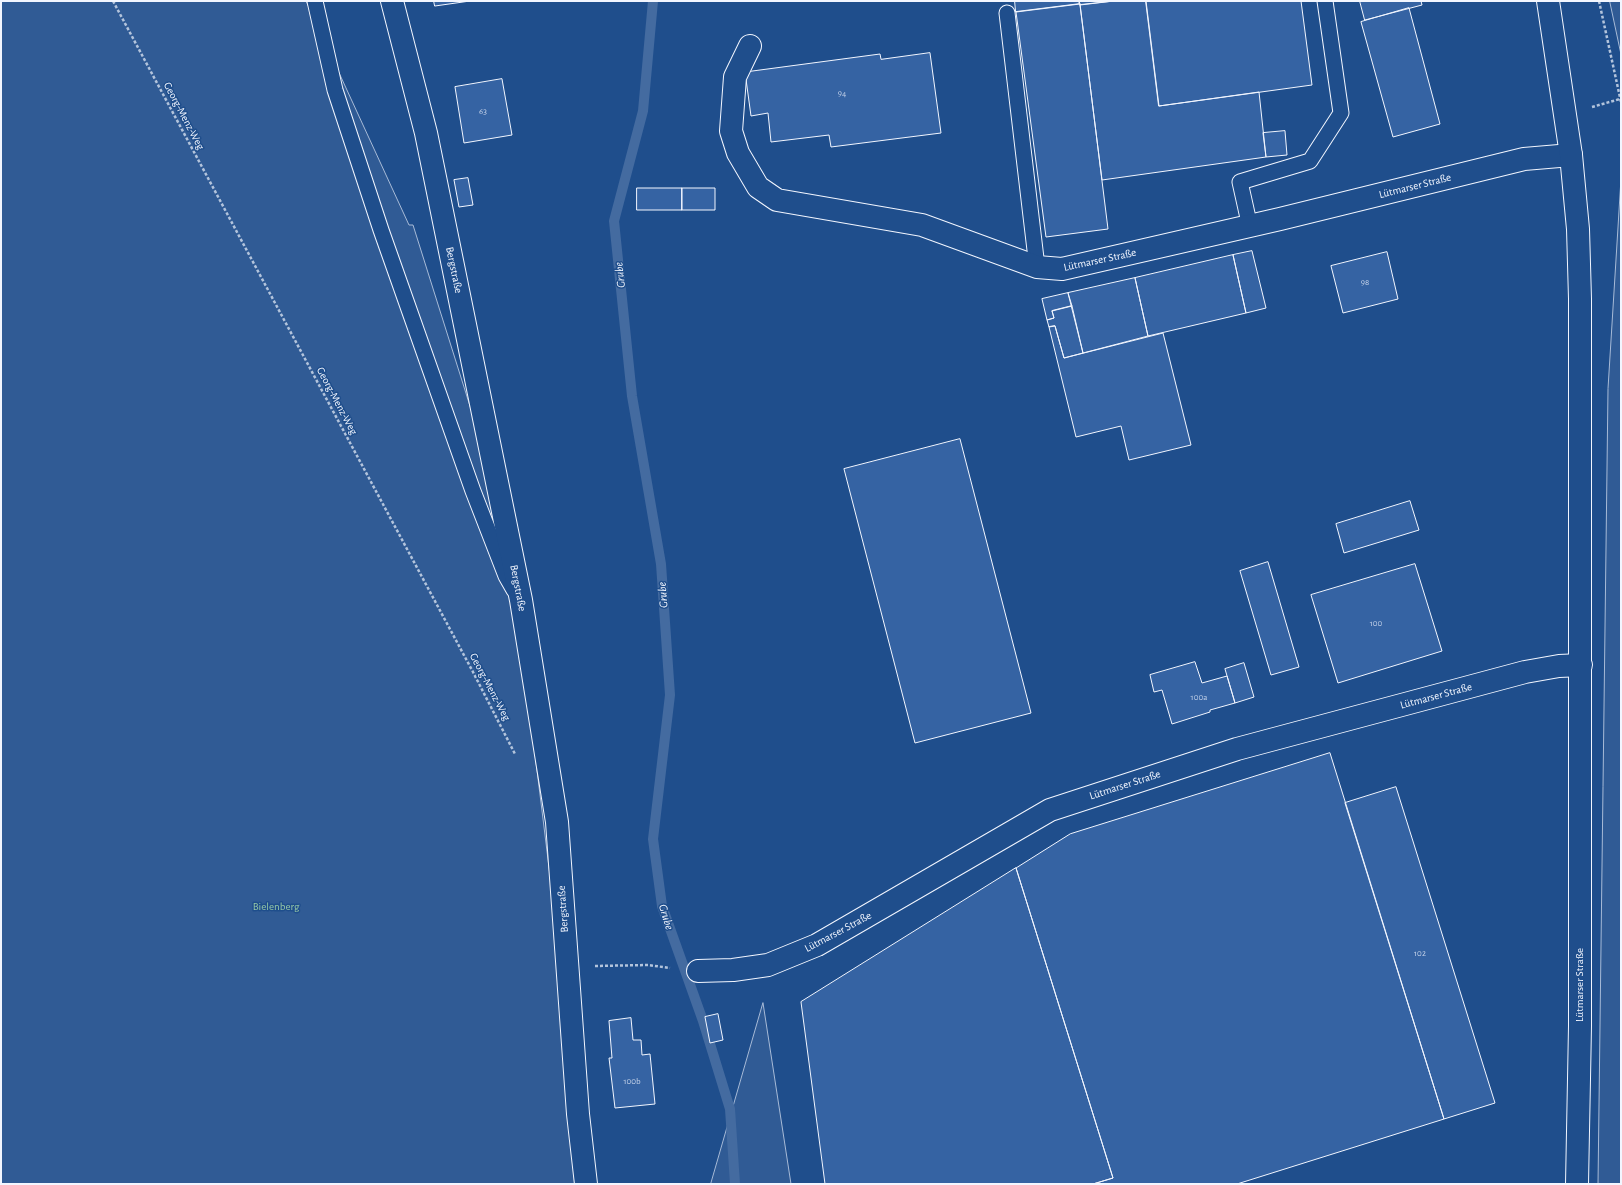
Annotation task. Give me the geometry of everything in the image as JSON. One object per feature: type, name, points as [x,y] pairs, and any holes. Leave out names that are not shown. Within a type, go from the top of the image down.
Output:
[{"type":"street","name":"Bergstraße","points":[[392,1],[426,133],[521,600],[557,822],[578,1114],[586,1184]]},
{"type":"street","name":"Lütmarser Straße","points":[[1548,1],[1571,155],[1578,230],[1580,299],[1580,1026],[1577,1184]]},
{"type":"street","name":"Lütmarser Straße","points":[[750,46],[734,77],[731,131],[738,153],[758,187],[777,200],[922,225],[1037,267],[1062,269],[1250,227],[1524,159],[1571,155]]},
{"type":"street","name":"Lütmarser Straße","points":[[698,971],[733,970],[768,965],[817,945],[1050,810],[1237,749],[1525,672],[1558,666],[1580,665]]},
{"type":"lane","points":[[315,1],[335,90],[381,230],[473,491],[506,576],[521,600]]},
{"type":"lane","points":[[1250,227],[1240,182],[1310,161],[1341,113],[1325,1]]},
{"type":"lane","points":[[1007,14],[1037,267]]},
{"type":"path","name":"Georg-Menz-Weg","points":[[113,1],[518,759]]},
{"type":"path","points":[[1599,1],[1621,102]]},
{"type":"path","points":[[567,967],[648,965]]},
{"type":"shaded area","name":"Bielenberg","points":[[1,1],[306,1],[409,225],[413,225],[492,476],[534,746],[574,1070],[584,1184],[1,1184]]},
{"type":"shaded area","points":[[1610,1],[1621,1],[1621,54]]},
{"type":"shaded area","points":[[1621,179],[1621,1184],[1598,1184],[1608,389]]},
{"type":"shaded area","points":[[763,1003],[791,1184],[711,1184]]},
{"type":"building","points":[[434,1],[470,1],[435,6]]},
{"type":"building","points":[[1015,1],[1079,1],[1080,4],[1016,12]]},
{"type":"building","points":[[1079,1],[1114,1],[1080,5]]},
{"type":"building","points":[[1114,1],[1146,1],[1159,106],[1259,92],[1266,157],[1102,180],[1080,5]]},
{"type":"building","points":[[1146,1],[1301,1],[1312,85],[1159,106]]},
{"type":"building","points":[[1360,1],[1421,1],[1422,5],[1365,20]]},
{"type":"building","points":[[1080,4],[1108,229],[1046,237],[1016,12]]},
{"type":"building","points":[[1409,8],[1440,124],[1393,137],[1361,22]]},
{"type":"building","points":[[930,53],[941,133],[831,147],[829,135],[771,142],[768,113],[751,116],[745,72],[880,54],[881,59]]},
{"type":"building","points":[[502,79],[512,135],[464,143],[455,87]]},
{"type":"building","points":[[1285,131],[1287,155],[1266,157],[1263,133]]},
{"type":"building","points":[[468,178],[473,205],[459,207],[454,180]]},
{"type":"building","points":[[637,188],[682,188],[682,210],[637,210]]},
{"type":"building","points":[[682,188],[715,188],[715,210],[682,210]]},
{"type":"building","points":[[1252,251],[1266,308],[1246,313],[1233,255]]},
{"type":"building","points":[[1387,252],[1398,299],[1343,313],[1331,266]]},
{"type":"building","points":[[1233,255],[1246,313],[1148,336],[1135,278]]},
{"type":"building","points":[[1135,278],[1148,336],[1083,353],[1068,293]]},
{"type":"building","points":[[1068,293],[1072,306],[1052,311],[1054,318],[1047,320],[1042,299]]},
{"type":"building","points":[[1072,306],[1083,353],[1064,358],[1055,326],[1049,327],[1047,320],[1054,318],[1052,311]]},
{"type":"building","points":[[1055,326],[1064,358],[1163,333],[1191,445],[1129,460],[1121,426],[1076,437],[1049,327]]},
{"type":"building","points":[[960,439],[1031,713],[915,743],[844,469]]},
{"type":"building","points":[[1410,501],[1419,530],[1344,553],[1336,524]]},
{"type":"building","points":[[1268,562],[1299,667],[1271,675],[1240,571]]},
{"type":"building","points":[[1415,564],[1442,651],[1338,683],[1311,595]]},
{"type":"building","points":[[1195,662],[1202,683],[1227,676],[1235,703],[1210,710],[1210,712],[1172,724],[1162,690],[1154,692],[1150,675]]},
{"type":"building","points":[[1244,663],[1254,697],[1235,703],[1225,669]]},
{"type":"building","points":[[1330,753],[1444,1119],[1237,1184],[1093,1184],[1113,1178],[1016,868],[1070,834]]},
{"type":"building","points":[[1396,787],[1495,1103],[1444,1119],[1345,803]]},
{"type":"building","points":[[1016,868],[1113,1178],[1093,1184],[825,1184],[801,1002]]},
{"type":"building","points":[[718,1014],[723,1040],[710,1043],[705,1017]]},
{"type":"building","points":[[631,1018],[633,1040],[641,1040],[642,1055],[650,1054],[655,1104],[615,1108],[609,1058],[612,1058],[609,1021]]},
{"type":"waterway","name":"Grube","points":[[653,1],[643,111],[614,221],[632,396],[661,564],[670,695],[653,839],[662,906],[703,1021],[730,1109],[735,1184]]}]
